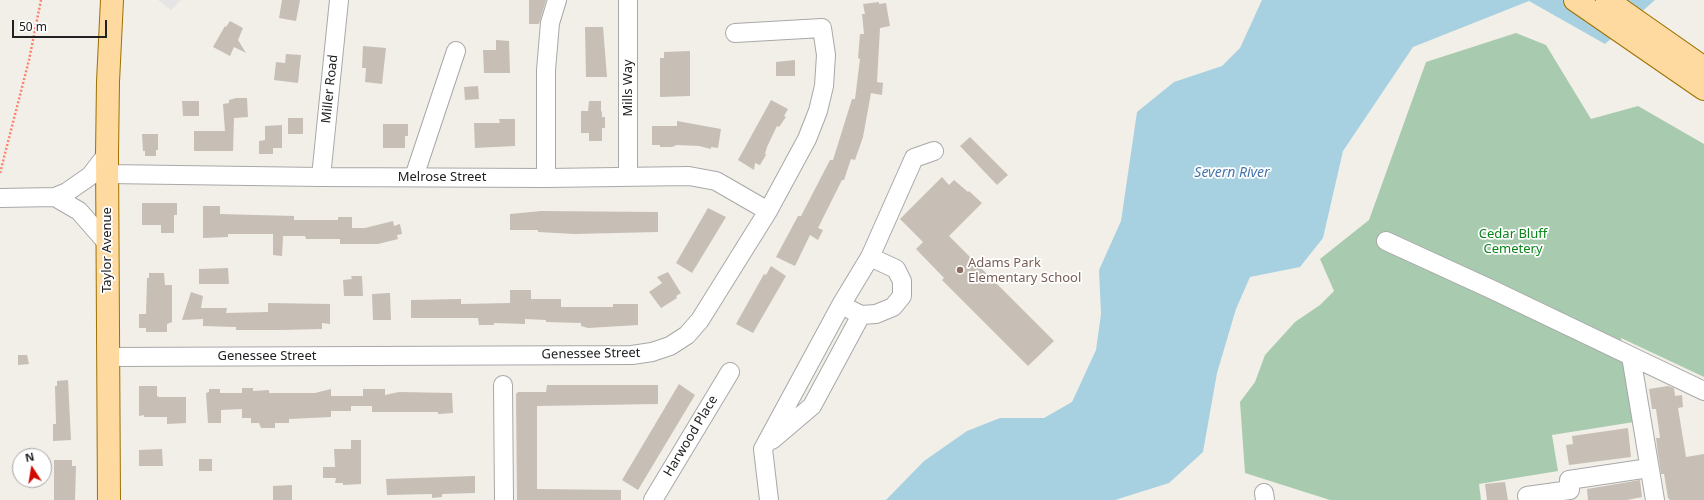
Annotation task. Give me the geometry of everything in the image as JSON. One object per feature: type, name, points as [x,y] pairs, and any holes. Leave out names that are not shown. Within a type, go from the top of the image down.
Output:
[{"type":"main road","name":"Taylor Avenue","points":[[109,500],[107,164],[108,82],[112,0]]},
{"type":"main road","points":[[1575,0],[1692,67]]},
{"type":"main road","points":[[1607,0],[1692,67],[1704,89]]},
{"type":"street","name":"Miller Road","points":[[321,178],[338,0]]},
{"type":"street","points":[[546,178],[546,70],[550,23],[557,0]]},
{"type":"street","name":"Mills Way","points":[[628,0],[628,176]]},
{"type":"street","name":"Genessee Street","points":[[108,357],[632,355],[652,352],[670,346],[687,335],[700,320],[768,211],[807,139],[818,112],[824,86],[826,55],[822,28],[735,33]]},
{"type":"street","points":[[414,177],[456,51]]},
{"type":"street","points":[[769,500],[763,449],[841,305],[870,256],[914,158],[934,151]]},
{"type":"street","name":"Melrose Street","points":[[107,164],[321,178],[546,178],[689,176],[716,181],[768,211]]},
{"type":"street","points":[[0,198],[55,197],[76,187],[107,164]]},
{"type":"street","points":[[55,197],[78,211],[107,243]]},
{"type":"street","points":[[1386,241],[1704,391]]},
{"type":"street","points":[[841,305],[861,314],[876,314],[893,307],[902,296],[902,281],[896,269],[870,256]]},
{"type":"street","points":[[763,449],[812,406],[861,314]]},
{"type":"street","points":[[1631,356],[1655,500]]},
{"type":"street","name":"Harwood Place","points":[[653,500],[730,372]]},
{"type":"street","points":[[503,385],[504,500]]},
{"type":"street","points":[[1527,496],[1570,490],[1569,480],[1650,468]]},
{"type":"path","points":[[0,173],[29,60],[41,0]]},
{"type":"green space","name":"Cedar Bluff Cemetery","points":[[1516,33],[1546,45],[1591,119],[1638,106],[1704,144],[1704,377],[1621,338],[1634,422],[1552,435],[1558,471],[1479,484],[1481,500],[1330,500],[1245,473],[1240,402],[1255,382],[1265,355],[1295,322],[1320,305],[1334,291],[1320,259],[1369,220],[1426,62]]},
{"type":"shaded area","points":[[158,0],[181,0],[171,10]]},
{"type":"water","name":"Severn River","points":[[1262,0],[1655,0],[1605,44],[1529,1],[1413,47],[1343,151],[1323,238],[1300,267],[1250,277],[1236,309],[1217,373],[1203,452],[1169,483],[1115,500],[886,500],[924,461],[967,431],[1000,418],[1044,418],[1072,402],[1096,350],[1101,314],[1099,270],[1121,221],[1137,112],[1174,82],[1222,66],[1240,48]]},
{"type":"building","points":[[282,0],[300,0],[296,21],[279,18]]},
{"type":"building","points":[[529,0],[546,0],[539,24],[529,24]]},
{"type":"building","points":[[879,2],[879,4],[886,3],[890,26],[880,28],[877,82],[883,83],[882,95],[871,93],[863,137],[855,160],[851,159],[844,180],[842,180],[818,228],[823,230],[818,240],[810,235],[795,266],[776,257],[798,216],[801,216],[830,160],[833,160],[852,99],[855,99],[860,59],[858,58],[860,34],[864,34],[862,14],[865,14],[863,4]]},
{"type":"building","points":[[230,21],[243,28],[238,40],[246,53],[234,47],[230,56],[213,47],[225,26],[226,27]]},
{"type":"building","points":[[585,27],[603,27],[607,77],[586,77]]},
{"type":"building","points":[[496,40],[509,41],[510,73],[484,73],[483,50],[496,50]]},
{"type":"building","points":[[363,46],[386,48],[382,84],[365,82],[366,68],[362,68]]},
{"type":"building","points":[[690,51],[690,96],[660,97],[660,58],[664,58],[664,52]]},
{"type":"building","points":[[286,54],[301,55],[298,83],[274,80],[276,62],[285,63]]},
{"type":"building","points":[[795,60],[795,76],[776,76],[776,62]]},
{"type":"building","points":[[478,86],[479,99],[465,100],[464,87]]},
{"type":"building","points":[[236,98],[247,98],[248,117],[234,118],[233,151],[194,151],[194,131],[225,131],[223,104],[229,103],[229,100]]},
{"type":"building","points":[[771,100],[788,109],[784,116],[786,117],[779,127],[777,126],[767,147],[766,155],[760,165],[755,163],[754,170],[738,160]]},
{"type":"building","points":[[182,101],[199,101],[199,116],[183,116]]},
{"type":"building","points":[[589,101],[601,101],[602,117],[605,117],[605,128],[602,128],[602,141],[589,141],[589,133],[581,133],[581,111],[588,111]]},
{"type":"building","points":[[288,118],[303,118],[303,134],[288,134]]},
{"type":"building","points":[[499,119],[515,119],[515,146],[475,148],[474,123],[500,123]]},
{"type":"building","points":[[677,121],[721,129],[718,148],[711,147],[711,149],[699,146],[677,145],[672,147],[660,147],[660,145],[652,145],[652,126],[677,126]]},
{"type":"building","points":[[383,124],[408,124],[408,136],[405,136],[405,148],[383,148]]},
{"type":"building","points":[[282,125],[282,148],[273,148],[273,154],[259,154],[259,141],[265,140],[265,126]]},
{"type":"building","points":[[142,134],[158,134],[158,150],[156,150],[156,156],[145,156],[145,151],[143,151]]},
{"type":"building","points":[[970,137],[1008,175],[997,185],[960,146]]},
{"type":"building","name":"Adams Park Elementary School","points":[[942,177],[949,185],[954,180],[982,203],[949,236],[1054,341],[1028,366],[942,280],[944,278],[916,249],[923,242],[900,219]]},
{"type":"building","points":[[142,203],[177,203],[177,215],[174,215],[174,233],[161,233],[161,225],[142,225]]},
{"type":"building","points":[[203,206],[220,206],[220,214],[294,216],[294,220],[338,220],[338,217],[352,217],[352,228],[365,228],[393,221],[394,226],[400,224],[402,234],[397,235],[398,239],[378,244],[340,244],[340,239],[306,239],[305,236],[283,236],[282,256],[273,255],[273,234],[228,234],[228,237],[203,238]]},
{"type":"building","points":[[708,208],[726,217],[692,273],[676,263]]},
{"type":"building","points":[[541,211],[658,212],[658,232],[575,234],[538,232],[538,230],[510,230],[510,214]]},
{"type":"building","points":[[771,266],[786,276],[753,333],[736,324],[764,274],[766,275]]},
{"type":"building","points":[[228,268],[229,284],[199,284],[199,269]]},
{"type":"building","points":[[668,272],[681,293],[676,296],[677,298],[661,308],[649,292],[662,283],[657,277]]},
{"type":"building","points":[[149,273],[164,273],[165,285],[172,285],[172,322],[167,324],[167,332],[146,332],[146,328],[139,328],[139,314],[146,314],[147,278],[149,278]]},
{"type":"building","points":[[351,276],[362,276],[363,296],[344,296],[343,280],[352,279]]},
{"type":"building","points":[[510,290],[531,290],[531,299],[561,299],[561,307],[613,307],[613,304],[638,304],[638,325],[588,328],[581,326],[581,323],[546,322],[546,320],[525,319],[525,324],[494,323],[494,325],[479,325],[478,318],[411,318],[411,300],[461,299],[461,304],[510,303]]},
{"type":"building","points":[[191,292],[203,296],[201,308],[227,308],[226,313],[268,312],[268,303],[330,304],[330,324],[322,323],[322,329],[281,330],[236,330],[236,327],[203,326],[203,319],[182,320]]},
{"type":"building","points":[[390,293],[391,320],[373,320],[372,294]]},
{"type":"building","points":[[18,355],[27,355],[29,364],[18,365]]},
{"type":"building","points":[[68,380],[71,440],[53,441],[53,424],[56,424],[55,386],[57,386],[57,381]]},
{"type":"building","points":[[679,384],[695,395],[638,490],[622,480]]},
{"type":"building","points":[[547,385],[658,385],[658,404],[537,406],[537,489],[621,490],[621,500],[517,500],[516,394],[518,392],[546,392]]},
{"type":"building","points":[[139,386],[157,386],[157,396],[159,397],[186,397],[186,423],[167,424],[167,417],[139,416]]},
{"type":"building","points":[[1668,386],[1674,388],[1675,396],[1682,395],[1683,407],[1678,408],[1686,457],[1704,454],[1704,500],[1670,500],[1668,498],[1664,474],[1661,474],[1658,454],[1656,438],[1660,438],[1656,409],[1652,409],[1649,389]]},
{"type":"building","points":[[242,388],[253,388],[253,391],[269,390],[269,393],[315,393],[331,389],[331,396],[363,396],[363,389],[385,389],[385,395],[399,392],[452,393],[453,413],[372,412],[372,406],[351,406],[351,411],[331,411],[331,417],[289,419],[289,423],[275,423],[275,428],[261,428],[259,423],[251,423],[251,418],[242,418],[242,409],[221,410],[221,423],[208,423],[206,393],[209,392],[209,389],[220,389],[220,393],[242,393]]},
{"type":"building","points":[[1628,428],[1631,457],[1569,465],[1566,445],[1573,444],[1572,436]]},
{"type":"building","points":[[351,440],[361,440],[361,484],[343,485],[343,483],[335,483],[336,478],[323,478],[323,467],[335,467],[334,449],[351,449]]},
{"type":"building","points":[[162,449],[163,466],[139,466],[139,450]]},
{"type":"building","points":[[199,459],[212,459],[212,471],[199,471]]},
{"type":"building","points":[[54,460],[72,460],[72,466],[76,466],[75,500],[54,500]]},
{"type":"building","points":[[475,476],[475,493],[442,494],[442,497],[432,498],[432,494],[387,495],[386,479]]},
{"type":"building","points":[[1640,480],[1642,497],[1627,500],[1588,500],[1587,489]]},
{"type":"building","points":[[1505,482],[1508,500],[1487,500],[1485,484]]},
{"type":"building","points":[[292,485],[292,500],[273,500],[273,486]]},
{"type":"place","name":"Adams Park Elementary School","points":[[960,270]]}]
